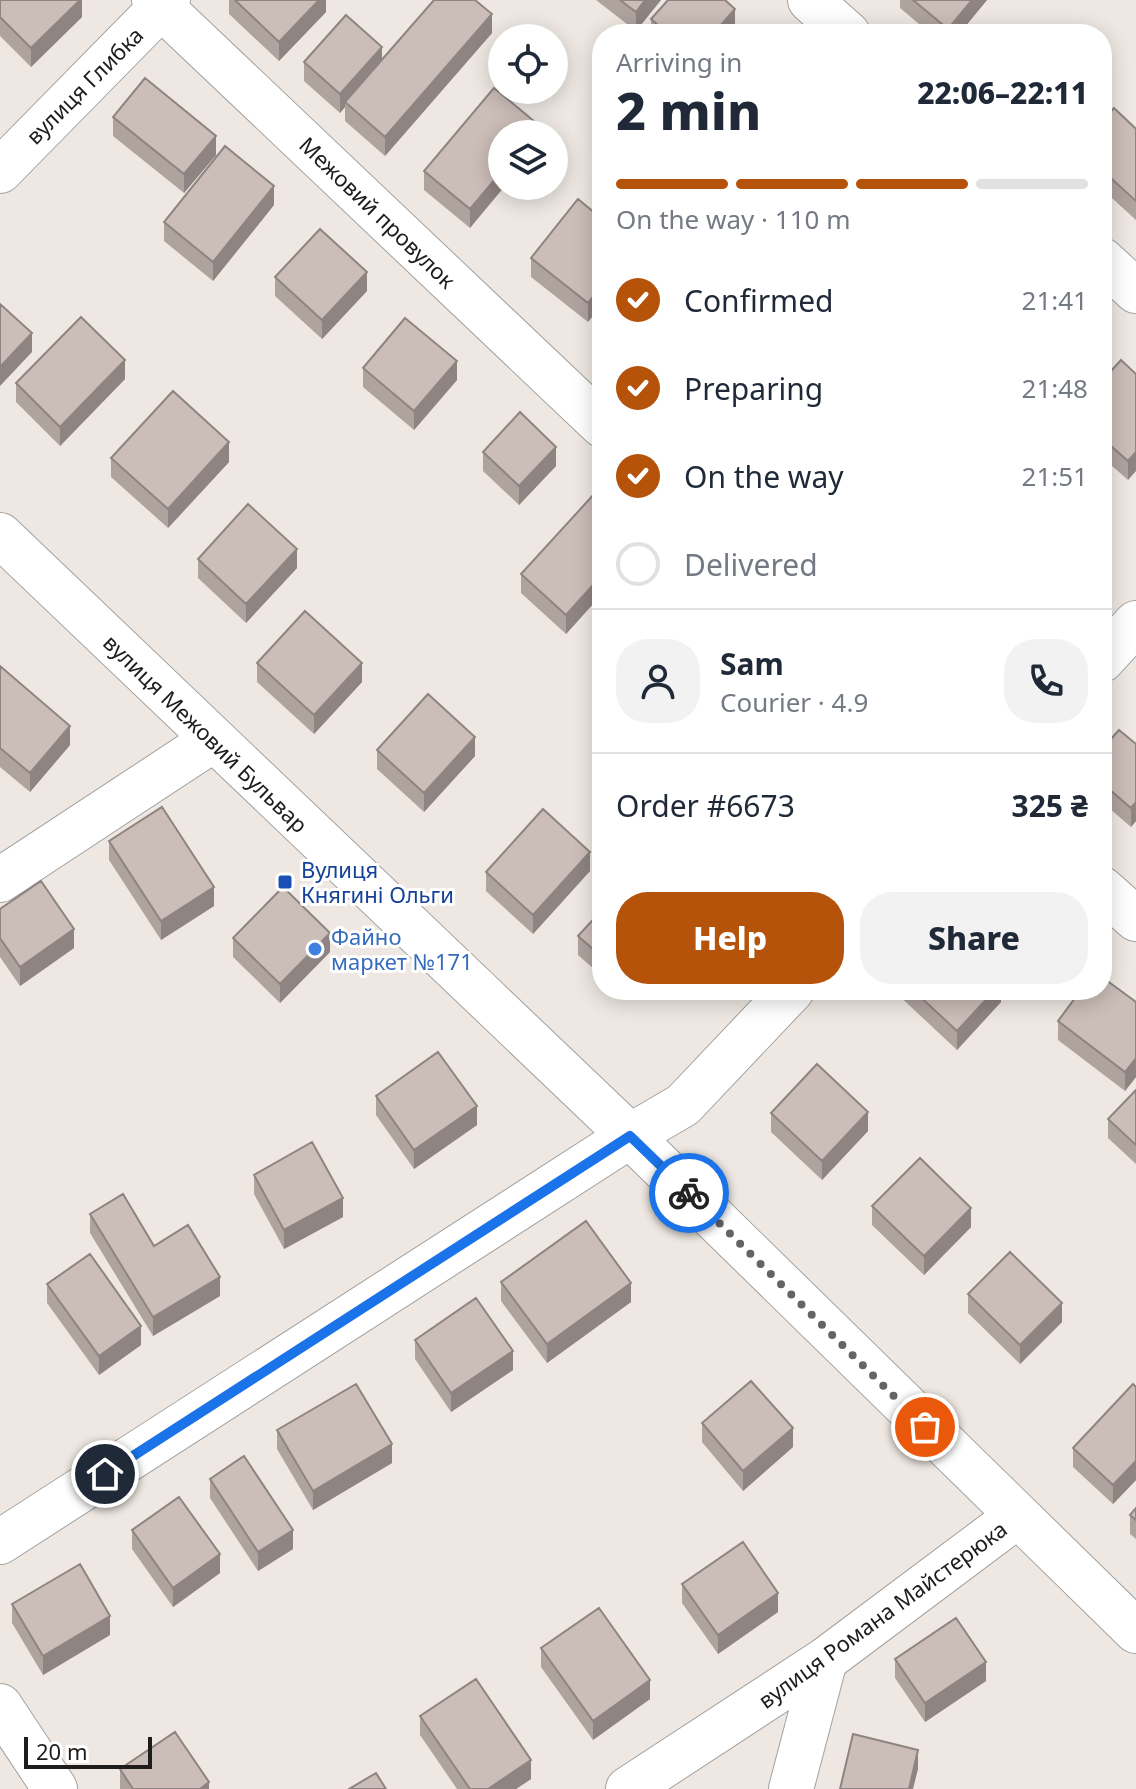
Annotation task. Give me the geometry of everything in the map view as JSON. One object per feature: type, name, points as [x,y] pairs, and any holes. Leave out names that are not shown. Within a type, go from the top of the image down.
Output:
[{"type":"street","points":[[810,0],[837,24]]},
{"type":"street","name":"вулиця Глибка","points":[[0,171],[162,2]]},
{"type":"street","name":"Межовий провулок","points":[[162,2],[592,415]]},
{"type":"street","points":[[1112,269],[1136,291]]},
{"type":"street","name":"вулиця Межовий Бульвар","points":[[0,535],[630,1136],[1016,1517],[1136,1631]]},
{"type":"street","points":[[1112,649],[1136,623]]},
{"type":"street","points":[[0,880],[213,740]]},
{"type":"street","points":[[1112,898],[1136,919]]},
{"type":"street","points":[[0,1542],[630,1136],[683,1105],[783,1000]]},
{"type":"street","name":"вулиця Романа Майстерюка","points":[[628,1789],[825,1660],[1016,1517]]},
{"type":"street","points":[[791,1789],[825,1660]]},
{"type":"street","points":[[0,1706],[55,1789]]},
{"type":"building","points":[[0,0],[80,0],[31,48],[0,17]]},
{"type":"building","points":[[235,0],[319,0],[279,42]]},
{"type":"building","points":[[434,0],[475,0],[492,14],[385,137],[345,102]]},
{"type":"building","points":[[620,0],[645,0],[636,12]]},
{"type":"building","points":[[668,0],[725,0],[735,9],[722,24],[657,24],[651,19]]},
{"type":"building","points":[[913,0],[972,0],[952,24],[942,24]]},
{"type":"building","points":[[346,15],[382,47],[340,94],[304,62]]},
{"type":"building","points":[[145,78],[216,136],[184,174],[113,117]]},
{"type":"building","points":[[488,95],[488,104],[513,104],[533,120],[488,120],[488,188],[470,209],[424,171]]},
{"type":"building","points":[[1114,108],[1136,129],[1136,201],[1112,179]]},
{"type":"building","points":[[225,146],[274,186],[213,262],[164,222]]},
{"type":"building","points":[[578,199],[592,211],[592,298],[588,303],[531,258]]},
{"type":"building","points":[[320,229],[367,272],[322,320],[275,277]]},
{"type":"building","points":[[0,304],[32,333],[0,367]]},
{"type":"building","points":[[81,317],[125,360],[60,427],[16,383]]},
{"type":"building","points":[[405,318],[457,361],[414,411],[363,368]]},
{"type":"building","points":[[1121,360],[1136,374],[1136,452],[1128,461],[1112,447],[1112,370]]},
{"type":"building","points":[[173,391],[229,442],[168,509],[111,458]]},
{"type":"building","points":[[520,412],[556,447],[519,486],[483,452]]},
{"type":"building","points":[[592,496],[592,586],[566,615],[521,574]]},
{"type":"building","points":[[248,504],[297,549],[246,604],[198,559]]},
{"type":"building","points":[[305,611],[362,663],[314,715],[257,663]]},
{"type":"building","points":[[0,666],[70,726],[30,773],[0,748]]},
{"type":"building","points":[[428,694],[475,737],[424,793],[377,750]]},
{"type":"building","points":[[1119,730],[1136,744],[1136,802],[1131,808],[1112,792],[1112,738]]},
{"type":"building","points":[[162,807],[214,887],[161,921],[109,841]]},
{"type":"building","points":[[543,809],[590,852],[533,915],[486,872]]},
{"type":"building","points":[[41,881],[74,929],[20,967],[0,938],[0,909]]},
{"type":"building","points":[[283,887],[330,933],[280,984],[233,938]]},
{"type":"building","points":[[592,921],[592,948],[578,936]]},
{"type":"building","points":[[1112,984],[1136,1002],[1136,1058],[1125,1072],[1058,1021],[1074,1000],[1112,1000]]},
{"type":"building","points":[[924,1000],[986,1000],[957,1031]]},
{"type":"building","points":[[438,1052],[477,1106],[414,1150],[376,1096]]},
{"type":"building","points":[[817,1064],[868,1112],[822,1161],[771,1113]]},
{"type":"building","points":[[1136,1090],[1136,1145],[1108,1119]]},
{"type":"building","points":[[312,1142],[343,1198],[284,1230],[254,1175]]},
{"type":"building","points":[[920,1158],[971,1208],[924,1256],[872,1206]]},
{"type":"building","points":[[123,1194],[154,1246],[188,1225],[220,1277],[153,1317],[90,1214]]},
{"type":"building","points":[[586,1221],[631,1283],[547,1344],[501,1282]]},
{"type":"building","points":[[1010,1252],[1062,1303],[1020,1345],[968,1294]]},
{"type":"building","points":[[90,1254],[141,1326],[99,1356],[47,1284]]},
{"type":"building","points":[[476,1298],[513,1351],[451,1393],[415,1340]]},
{"type":"building","points":[[751,1381],[793,1428],[743,1471],[702,1423]]},
{"type":"building","points":[[356,1384],[392,1444],[313,1491],[277,1430]]},
{"type":"building","points":[[1133,1384],[1136,1387],[1136,1461],[1113,1485],[1073,1448]]},
{"type":"building","points":[[244,1456],[293,1530],[258,1552],[210,1479]]},
{"type":"building","points":[[179,1497],[220,1554],[173,1588],[132,1530]]},
{"type":"building","points":[[743,1542],[778,1593],[718,1635],[682,1584]]},
{"type":"building","points":[[80,1564],[110,1616],[43,1656],[12,1604]]},
{"type":"building","points":[[599,1608],[650,1680],[593,1721],[541,1648]]},
{"type":"building","points":[[956,1618],[986,1662],[925,1703],[895,1659]]},
{"type":"building","points":[[476,1679],[531,1760],[488,1789],[470,1789],[420,1716]]},
{"type":"building","points":[[175,1732],[209,1782],[200,1789],[133,1789],[120,1769]]},
{"type":"building","points":[[853,1734],[918,1750],[909,1789],[840,1789]]},
{"type":"building","points":[[376,1773],[386,1789],[349,1789]]},
{"type":"way so far","points":[[689,1193],[925,1427]]},
{"type":"place","name":"Вулиця Княгині Ольги","points":[[285,882]]},
{"type":"place","name":"Файно маркет №171","points":[[315,949]]},
{"type":"route","points":[[105,1474],[630,1136],[689,1193]]}]
